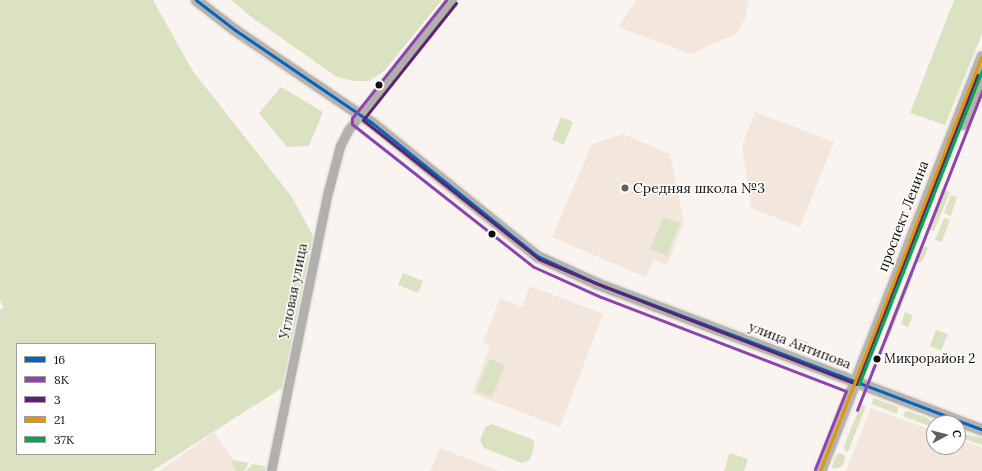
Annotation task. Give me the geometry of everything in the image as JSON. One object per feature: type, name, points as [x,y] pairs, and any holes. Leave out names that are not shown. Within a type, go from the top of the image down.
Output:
[{"type":"main road","name":"улица Антипова","points":[[186,0],[358,118]]},
{"type":"main road","name":"улица Антипова","points":[[196,0],[358,118],[536,263],[607,293],[857,386],[982,430]]},
{"type":"main road","name":"проспект Ленина","points":[[857,386],[972,92],[982,56]]},
{"type":"main road","name":"проспект Ленина","points":[[972,92],[982,77]]},
{"type":"main road","name":"улица Антипова","points":[[857,386],[927,415]]},
{"type":"main road","points":[[820,471],[857,386]]},
{"type":"main road","points":[[827,471],[857,386]]},
{"type":"main road","points":[[966,430],[982,435]]},
{"type":"street","name":"Угловая улица","points":[[270,471],[334,162],[346,133],[452,0]]},
{"type":"shaded area","points":[[637,0],[749,0],[745,19],[735,34],[691,54],[618,27]]},
{"type":"shaded area","points":[[755,112],[834,142],[800,227],[751,208],[742,146]]},
{"type":"shaded area","name":"Средняя школа №3","points":[[623,134],[670,154],[684,223],[667,265],[654,260],[645,277],[552,237],[592,144]]},
{"type":"shaded area","points":[[530,286],[603,314],[560,427],[472,393],[490,346],[483,343],[500,298],[522,307]]},
{"type":"shaded area","points":[[871,408],[926,428],[926,455],[966,455],[966,442],[982,448],[982,471],[846,471]]},
{"type":"shaded area","points":[[214,432],[241,471],[160,471]]},
{"type":"shaded area","points":[[440,448],[499,471],[430,471]]},
{"type":"green space","points":[[0,0],[153,0],[192,70],[292,197],[313,236],[282,388],[152,471],[0,471],[0,310],[4,308],[0,300]]},
{"type":"green space","points":[[231,0],[442,0],[384,71],[369,81],[354,81],[337,77],[250,16]]},
{"type":"green space","points":[[954,0],[982,0],[982,34],[945,125],[910,113]]},
{"type":"green space","points":[[281,87],[323,112],[309,146],[287,147],[259,113]]},
{"type":"green space","points":[[561,117],[573,122],[564,145],[552,140]]},
{"type":"green space","points":[[942,189],[950,192],[934,231],[927,229]]},
{"type":"green space","points":[[951,195],[957,197],[951,216],[944,213]]},
{"type":"green space","points":[[663,217],[680,223],[667,256],[650,249]]},
{"type":"green space","points":[[944,218],[950,220],[942,242],[935,240]]},
{"type":"green space","points":[[925,246],[928,248],[924,258],[920,263],[917,263],[915,258],[917,253]]},
{"type":"green space","points":[[403,273],[423,281],[418,293],[398,285]]},
{"type":"green space","points":[[909,273],[914,274],[887,343],[884,342],[886,332]]},
{"type":"green space","points":[[905,312],[913,315],[908,327],[901,324]]},
{"type":"green space","points":[[936,330],[948,334],[941,351],[930,346]]},
{"type":"green space","points":[[795,337],[809,343],[810,348],[823,354],[822,357],[793,345],[795,340],[791,338]]},
{"type":"green space","points":[[489,359],[505,365],[492,397],[476,391]]},
{"type":"green space","points":[[873,398],[898,407],[897,414],[872,404]]},
{"type":"green space","points":[[861,404],[866,406],[848,452],[845,451],[844,446]]},
{"type":"green space","points":[[908,411],[926,418],[926,425],[903,416],[905,412]]},
{"type":"green space","points":[[492,424],[531,439],[534,442],[534,447],[530,460],[522,463],[484,448],[480,440],[485,427]]},
{"type":"green space","points":[[966,435],[982,438],[982,445],[966,440]]},
{"type":"green space","points":[[730,453],[748,459],[744,471],[724,471]]},
{"type":"green space","points":[[839,453],[846,456],[842,467],[833,469],[832,467],[836,456]]},
{"type":"green space","points":[[235,460],[249,463],[244,471],[236,471],[231,461]]},
{"type":"green space","points":[[252,464],[265,466],[265,471],[246,471]]},
{"type":"transit line","name":"16","points":[[196,0],[235,30],[371,122],[537,256],[596,283],[982,430]]},
{"type":"transit line","name":"8К","points":[[446,0],[352,118],[352,124],[534,267],[601,297],[846,391],[815,469]]},
{"type":"transit line","name":"3","points":[[456,3],[363,120],[539,259],[605,287],[856,384],[977,75]]},
{"type":"transit line","name":"21","points":[[820,471],[982,56]]},
{"type":"transit line","name":"37К","points":[[859,384],[982,70]]},
{"type":"transit line","name":"8К","points":[[857,410],[982,91]]},
{"type":"place","name":"Средняя школа №3","points":[[625,188]]},
{"type":"place","name":"Микрорайон 2","points":[[877,359]]}]
